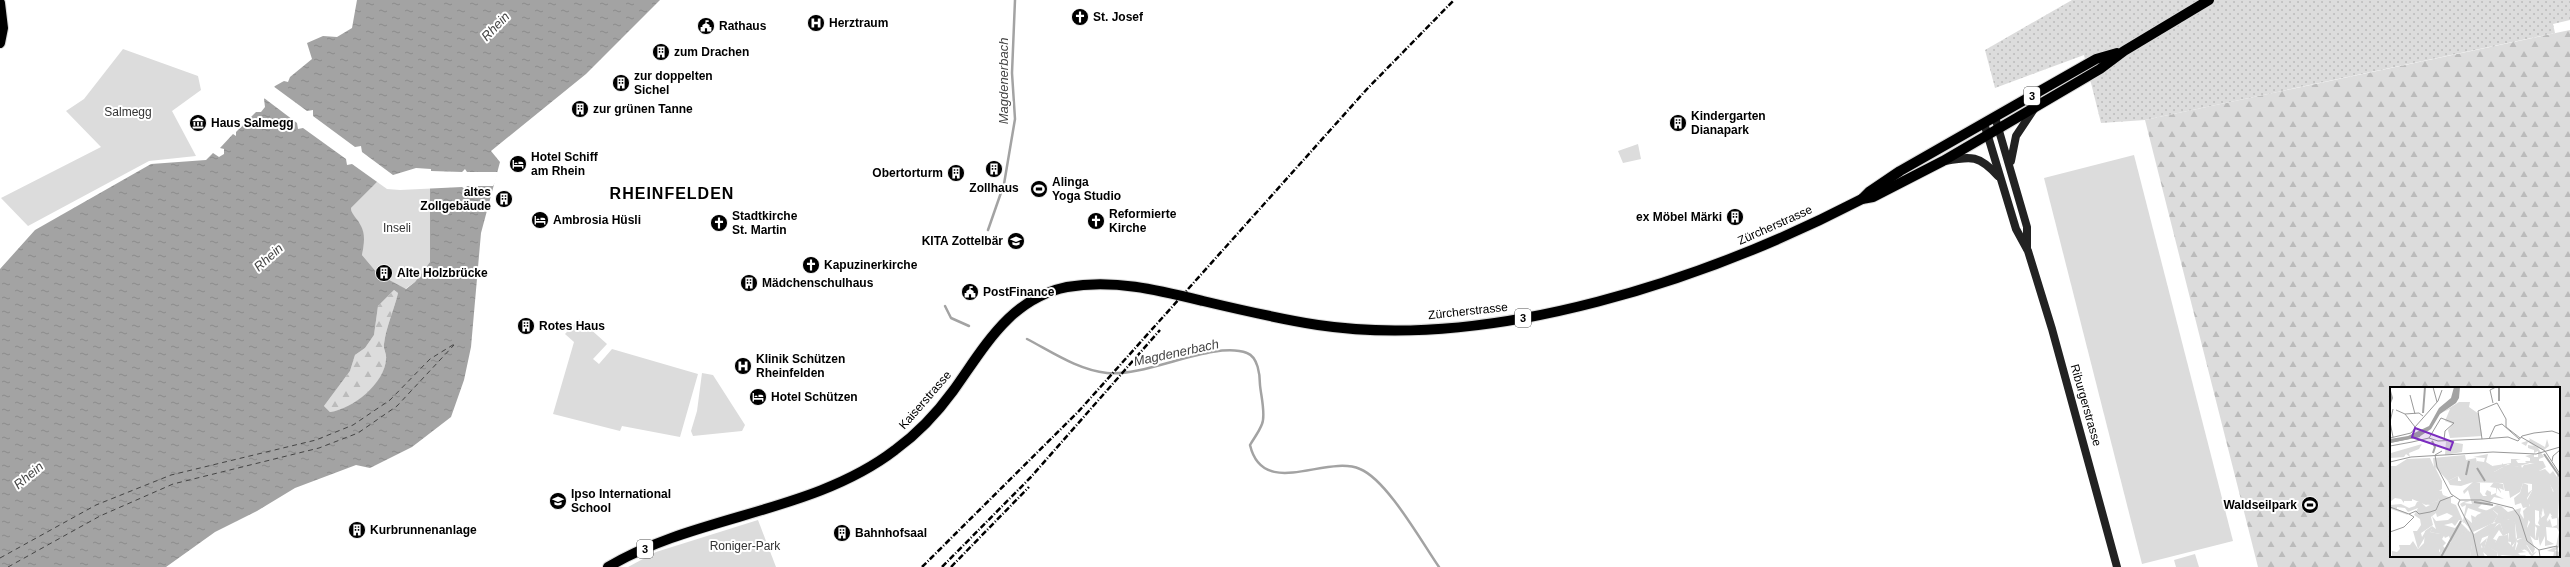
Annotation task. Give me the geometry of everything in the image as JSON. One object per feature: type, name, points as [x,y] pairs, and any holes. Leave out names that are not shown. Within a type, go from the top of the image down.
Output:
[{"type":"main road","name":"Zürcherstrasse","points":[[1132,285],[1268,316],[1340,328],[1434,329],[1483,324],[1570,308],[1681,276],[1756,248],[1862,200],[1873,197],[1942,161],[1987,133],[2100,69],[2124,51],[2209,0]]},
{"type":"main road","points":[[0,3],[3,28],[0,43]]},
{"type":"main road","name":"Zürcherstrasse","points":[[1862,200],[1869,192],[1900,171],[1995,116],[2096,59],[2124,51]]},
{"type":"main road","points":[[2011,164],[2016,136],[2036,106]]},
{"type":"main road","name":"Riburgerstrasse","points":[[1995,116],[2011,164],[2027,227],[2028,251]]},
{"type":"main road","name":"Riburgerstrasse","points":[[1984,123],[1999,177],[2016,229],[2028,251],[2052,329],[2117,567]]},
{"type":"main road","name":"Riburgerstrasse","points":[[1942,161],[1976,157],[1983,161],[1999,177]]},
{"type":"main road","name":"Kaiserstrasse","points":[[608,567],[658,544],[803,496],[861,472],[893,452],[925,423],[954,390],[998,328],[1015,312],[1039,297],[1062,288],[1098,284],[1132,285]]},
{"type":"green space","points":[[2072,0],[2570,0],[2570,20],[2553,24],[2555,33],[2145,120],[2101,123],[2084,55],[1995,88],[1985,50]]},
{"type":"green space","points":[[2570,30],[2570,567],[2258,567],[2145,120]]},
{"type":"green space","name":"Salmegg","points":[[123,49],[198,76],[201,90],[172,111],[196,156],[149,161],[28,226],[1,198],[101,147],[66,111],[84,99]]},
{"type":"green space","points":[[1638,144],[1641,159],[1623,163],[1618,151]]},
{"type":"green space","points":[[2134,155],[2233,541],[2142,564],[2044,178]]},
{"type":"green space","name":"Inseli","points":[[377,182],[430,188],[430,262],[415,282],[405,289],[378,274],[362,255],[364,243],[363,232],[360,224],[352,213],[351,208]]},
{"type":"green space","points":[[394,290],[398,293],[385,338],[384,346],[386,359],[380,377],[374,386],[358,401],[339,410],[330,412],[324,406],[350,371],[355,355],[365,348],[374,335],[378,306]]},
{"type":"green space","points":[[579,319],[607,344],[593,359],[599,364],[612,349],[698,374],[680,437],[622,426],[620,431],[553,414],[574,342],[565,334]]},
{"type":"green space","points":[[702,373],[713,375],[745,425],[742,431],[693,436],[691,431],[697,411]]},
{"type":"green space","name":"Roniger-Park","points":[[758,520],[776,567],[628,567],[656,552]]},
{"type":"green space","points":[[2195,554],[2199,567],[2176,567],[2174,560]]},
{"type":"water","name":"Rhein","points":[[357,0],[660,0],[586,74],[491,151],[500,162],[481,233],[471,347],[464,380],[451,417],[412,447],[370,468],[356,465],[295,488],[257,511],[215,532],[166,567],[0,567],[0,269],[35,230],[151,164],[206,160],[213,153],[219,157],[224,154],[224,149],[220,148],[233,134],[236,136],[236,132],[256,112],[261,112],[265,107],[264,99],[275,86],[284,81],[288,82],[290,77],[312,59],[307,43],[323,36],[337,37],[352,28]],"holes":[[[377,182],[430,188],[430,262],[415,282],[406,289],[378,274],[362,255],[364,235],[362,228],[351,208]],[[394,290],[398,293],[385,338],[384,346],[386,359],[380,377],[374,386],[358,400],[339,410],[330,412],[324,406],[350,371],[355,355],[365,348],[374,335],[378,306]]]},
{"type":"pier","points":[[273,86],[307,111],[313,110],[313,116],[355,147],[361,146],[362,152],[393,175],[416,168],[431,169],[431,171],[462,172],[465,169],[467,172],[498,172],[495,183],[493,186],[467,186],[465,189],[462,187],[400,190],[387,189],[352,164],[347,165],[346,159],[303,128],[298,129],[297,123],[264,98]]},
{"type":"waterway","name":"Magdenerbach","points":[[988,230],[1004,184],[1015,119],[1012,73],[1015,0]]},
{"type":"waterway","name":"Magdenerbach","points":[[945,306],[951,318],[969,326]]},
{"type":"waterway","name":"Magdenerbach","points":[[1027,339],[1076,364],[1107,373],[1123,373],[1141,370],[1217,351],[1233,350],[1251,355],[1256,362],[1260,376],[1263,411],[1262,424],[1250,445],[1257,461],[1268,470],[1282,473],[1346,466],[1360,469],[1370,475],[1392,498],[1403,512],[1439,567]]},
{"type":"ferry route","points":[[0,558],[96,505],[171,475],[316,440],[353,425],[390,400],[430,359],[456,343]]},
{"type":"ferry route","points":[[8,567],[100,516],[173,484],[319,448],[358,433],[397,406],[454,345]]},
{"type":"railway","points":[[922,567],[1078,412],[1367,89],[1454,0]]},
{"type":"railway","points":[[942,567],[1031,477],[1160,330]]},
{"type":"railway","points":[[951,567],[1029,487]]},
{"type":"place","name":"St. Josef","points":[[1080,17]]},
{"type":"place","name":"Herztraum","points":[[816,23]]},
{"type":"place","name":"Rathaus","points":[[706,26]]},
{"type":"place","name":"zum Drachen","points":[[661,52]]},
{"type":"place","name":"zur doppelten Sichel","points":[[621,83]]},
{"type":"place","name":"zur grünen Tanne","points":[[580,109]]},
{"type":"place","name":"Haus Salmegg","points":[[198,123]]},
{"type":"place","name":"Kindergarten Dianapark","points":[[1678,123]]},
{"type":"place","name":"Hotel Schiff am Rhein","points":[[518,164]]},
{"type":"place","name":"Zollhaus","points":[[994,169]]},
{"type":"place","name":"Obertorturm","points":[[956,173]]},
{"type":"place","name":"Alinga Yoga Studio","points":[[1039,189]]},
{"type":"place","name":"altes Zollgebäude","points":[[504,199]]},
{"type":"place","name":"ex Möbel Märki","points":[[1735,217]]},
{"type":"place","name":"Ambrosia Hüsli","points":[[540,220]]},
{"type":"place","name":"Reformierte Kirche","points":[[1096,221]]},
{"type":"place","name":"Stadtkirche St. Martin","points":[[719,223]]},
{"type":"place","name":"KITA Zottelbär","points":[[1016,241]]},
{"type":"place","name":"Kapuzinerkirche","points":[[811,265]]},
{"type":"place","name":"Alte Holzbrücke","points":[[384,273]]},
{"type":"place","name":"Mädchenschulhaus","points":[[749,283]]},
{"type":"place","name":"PostFinance","points":[[970,292]]},
{"type":"place","name":"Rotes Haus","points":[[526,326]]},
{"type":"place","name":"Klinik Schützen Rheinfelden","points":[[743,366]]},
{"type":"place","name":"Hotel Schützen","points":[[758,397]]},
{"type":"place","name":"Ipso International School","points":[[558,501]]},
{"type":"place","name":"Waldseilpark","points":[[2310,505]]},
{"type":"place","name":"Kurbrunnenanlage","points":[[357,530]]},
{"type":"place","name":"Bahnhofsaal","points":[[842,533]]},
{"type":"district","name":"RHEINFELDEN","points":[[672,193]]}]
